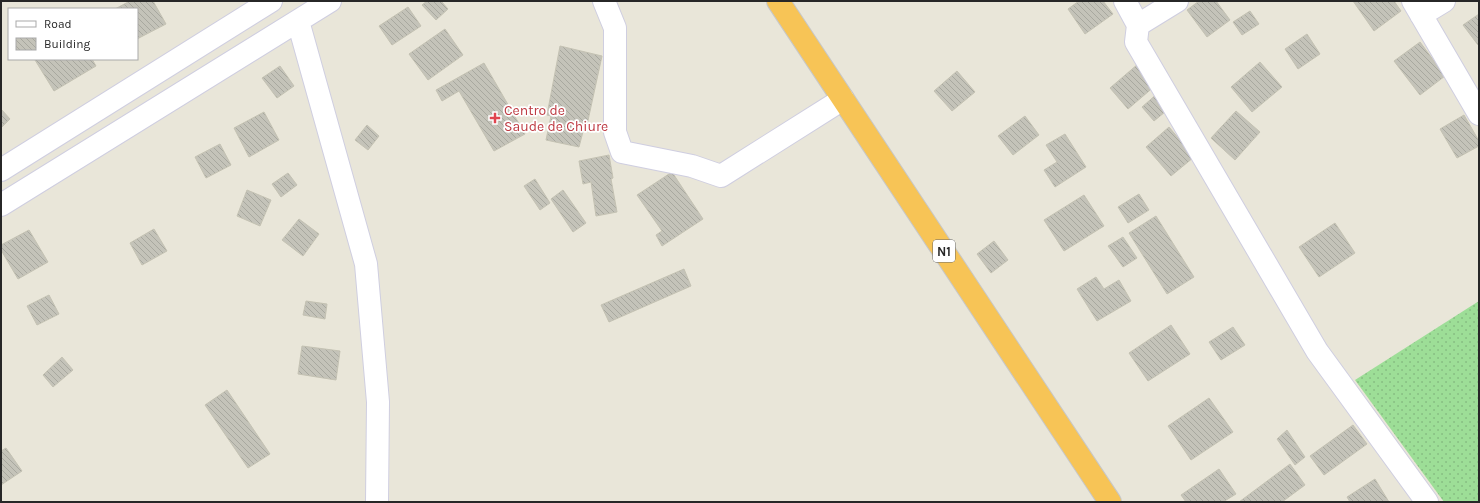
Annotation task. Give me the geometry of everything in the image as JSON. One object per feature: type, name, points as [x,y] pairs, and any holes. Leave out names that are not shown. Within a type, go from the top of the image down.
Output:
[{"type":"highway","name":"N1","points":[[778,1],[1110,502]]},
{"type":"street","points":[[1,170],[271,1]]},
{"type":"street","points":[[1,205],[330,1]]},
{"type":"street","points":[[604,1],[615,28],[615,132],[622,152],[692,166],[721,176],[843,99]]},
{"type":"street","points":[[1125,1],[1138,25],[1136,42],[1317,351],[1427,502]]},
{"type":"street","points":[[1138,25],[1177,1]]},
{"type":"street","points":[[1444,1],[1417,8],[1479,114]]},
{"type":"street","points":[[298,21],[366,264],[378,402],[377,502]]},
{"type":"green space","points":[[1479,301],[1479,502],[1444,502],[1355,380]]},
{"type":"building","points":[[130,1],[153,1],[166,24],[138,38],[138,8],[117,8]]},
{"type":"building","points":[[427,1],[441,1],[448,9],[436,20],[422,5]]},
{"type":"building","points":[[1079,1],[1103,1],[1113,14],[1085,34],[1068,9]]},
{"type":"building","points":[[1199,1],[1216,1],[1230,20],[1207,37],[1187,10]]},
{"type":"building","points":[[1353,1],[1394,1],[1401,11],[1374,31]]},
{"type":"building","points":[[408,7],[421,26],[392,45],[379,26]]},
{"type":"building","points":[[1250,11],[1259,24],[1242,35],[1233,22]]},
{"type":"building","points":[[1479,14],[1479,45],[1478,45],[1463,25]]},
{"type":"building","points":[[445,29],[463,55],[428,80],[409,54]]},
{"type":"building","points":[[1307,34],[1320,54],[1298,69],[1285,49]]},
{"type":"building","points":[[1420,42],[1445,76],[1420,95],[1394,61]]},
{"type":"building","points":[[560,46],[602,56],[587,125],[585,124],[579,147],[546,140],[551,116],[547,115]]},
{"type":"building","points":[[35,60],[93,60],[96,66],[54,91]]},
{"type":"building","points":[[1260,62],[1282,87],[1252,112],[1231,87]]},
{"type":"building","points":[[484,63],[525,134],[494,151],[459,91],[442,101],[436,90]]},
{"type":"building","points":[[1138,64],[1156,85],[1128,109],[1110,88]]},
{"type":"building","points":[[280,66],[294,86],[277,98],[262,78]]},
{"type":"building","points":[[957,71],[975,92],[952,111],[934,91]]},
{"type":"building","points":[[1158,93],[1171,107],[1154,121],[1142,107]]},
{"type":"building","points":[[1,109],[10,119],[1,128]]},
{"type":"building","points":[[1236,111],[1260,132],[1235,160],[1211,138]]},
{"type":"building","points":[[264,112],[279,140],[249,157],[234,128]]},
{"type":"building","points":[[1464,115],[1479,141],[1479,146],[1457,158],[1440,129]]},
{"type":"building","points":[[1025,116],[1039,135],[1013,155],[998,136]]},
{"type":"building","points":[[367,125],[379,136],[368,150],[355,140]]},
{"type":"building","points":[[1169,127],[1194,157],[1171,176],[1146,147]]},
{"type":"building","points":[[1065,134],[1086,167],[1055,187],[1044,170],[1057,162],[1046,145]]},
{"type":"building","points":[[220,144],[231,165],[206,178],[195,157]]},
{"type":"building","points":[[609,155],[613,178],[611,179],[617,212],[596,216],[591,182],[583,184],[579,161]]},
{"type":"building","points":[[672,172],[703,219],[662,246],[656,235],[662,231],[637,195]]},
{"type":"building","points":[[288,173],[297,185],[281,197],[272,184]]},
{"type":"building","points":[[535,179],[550,203],[540,210],[524,186]]},
{"type":"building","points":[[247,190],[271,200],[260,226],[237,216]]},
{"type":"building","points":[[563,190],[586,223],[573,232],[551,199]]},
{"type":"building","points":[[1139,194],[1149,210],[1128,223],[1118,207]]},
{"type":"building","points":[[1084,195],[1104,226],[1064,251],[1044,220]]},
{"type":"building","points":[[1156,216],[1194,277],[1167,294],[1129,233]]},
{"type":"building","points":[[299,219],[319,234],[303,256],[282,240]]},
{"type":"building","points":[[1335,223],[1355,253],[1319,277],[1299,247]]},
{"type":"building","points":[[154,229],[167,251],[142,265],[130,243]]},
{"type":"building","points":[[29,230],[48,262],[18,279],[1,250],[1,245]]},
{"type":"building","points":[[1123,237],[1137,258],[1123,267],[1108,246]]},
{"type":"building","points":[[994,241],[1008,260],[991,273],[977,254]]},
{"type":"building","points":[[684,269],[691,286],[609,322],[601,305]]},
{"type":"building","points":[[1096,277],[1104,289],[1119,280],[1131,301],[1097,321],[1077,289]]},
{"type":"building","points":[[49,295],[59,314],[37,325],[27,306]]},
{"type":"building","points":[[306,301],[327,304],[325,319],[303,315]]},
{"type":"building","points":[[1171,325],[1190,354],[1148,381],[1129,353]]},
{"type":"building","points":[[1233,327],[1245,345],[1221,360],[1209,342]]},
{"type":"building","points":[[302,346],[340,351],[336,380],[298,374]]},
{"type":"building","points":[[62,357],[73,370],[53,387],[43,375]]},
{"type":"building","points":[[227,390],[270,454],[248,468],[205,405]]},
{"type":"building","points":[[1209,398],[1233,432],[1191,460],[1168,426]]},
{"type":"building","points":[[1353,425],[1367,444],[1324,475],[1310,456]]},
{"type":"building","points":[[1287,430],[1305,457],[1295,465],[1277,439]]},
{"type":"building","points":[[6,448],[22,471],[1,485],[1,451]]},
{"type":"building","points":[[1290,464],[1305,485],[1282,502],[1239,502]]},
{"type":"building","points":[[1219,469],[1236,494],[1223,502],[1186,502],[1181,495]]},
{"type":"building","points":[[1375,479],[1389,502],[1350,502],[1347,497]]},
{"type":"place","name":"Centro de Saude de Chiure","points":[[495,118]]}]
